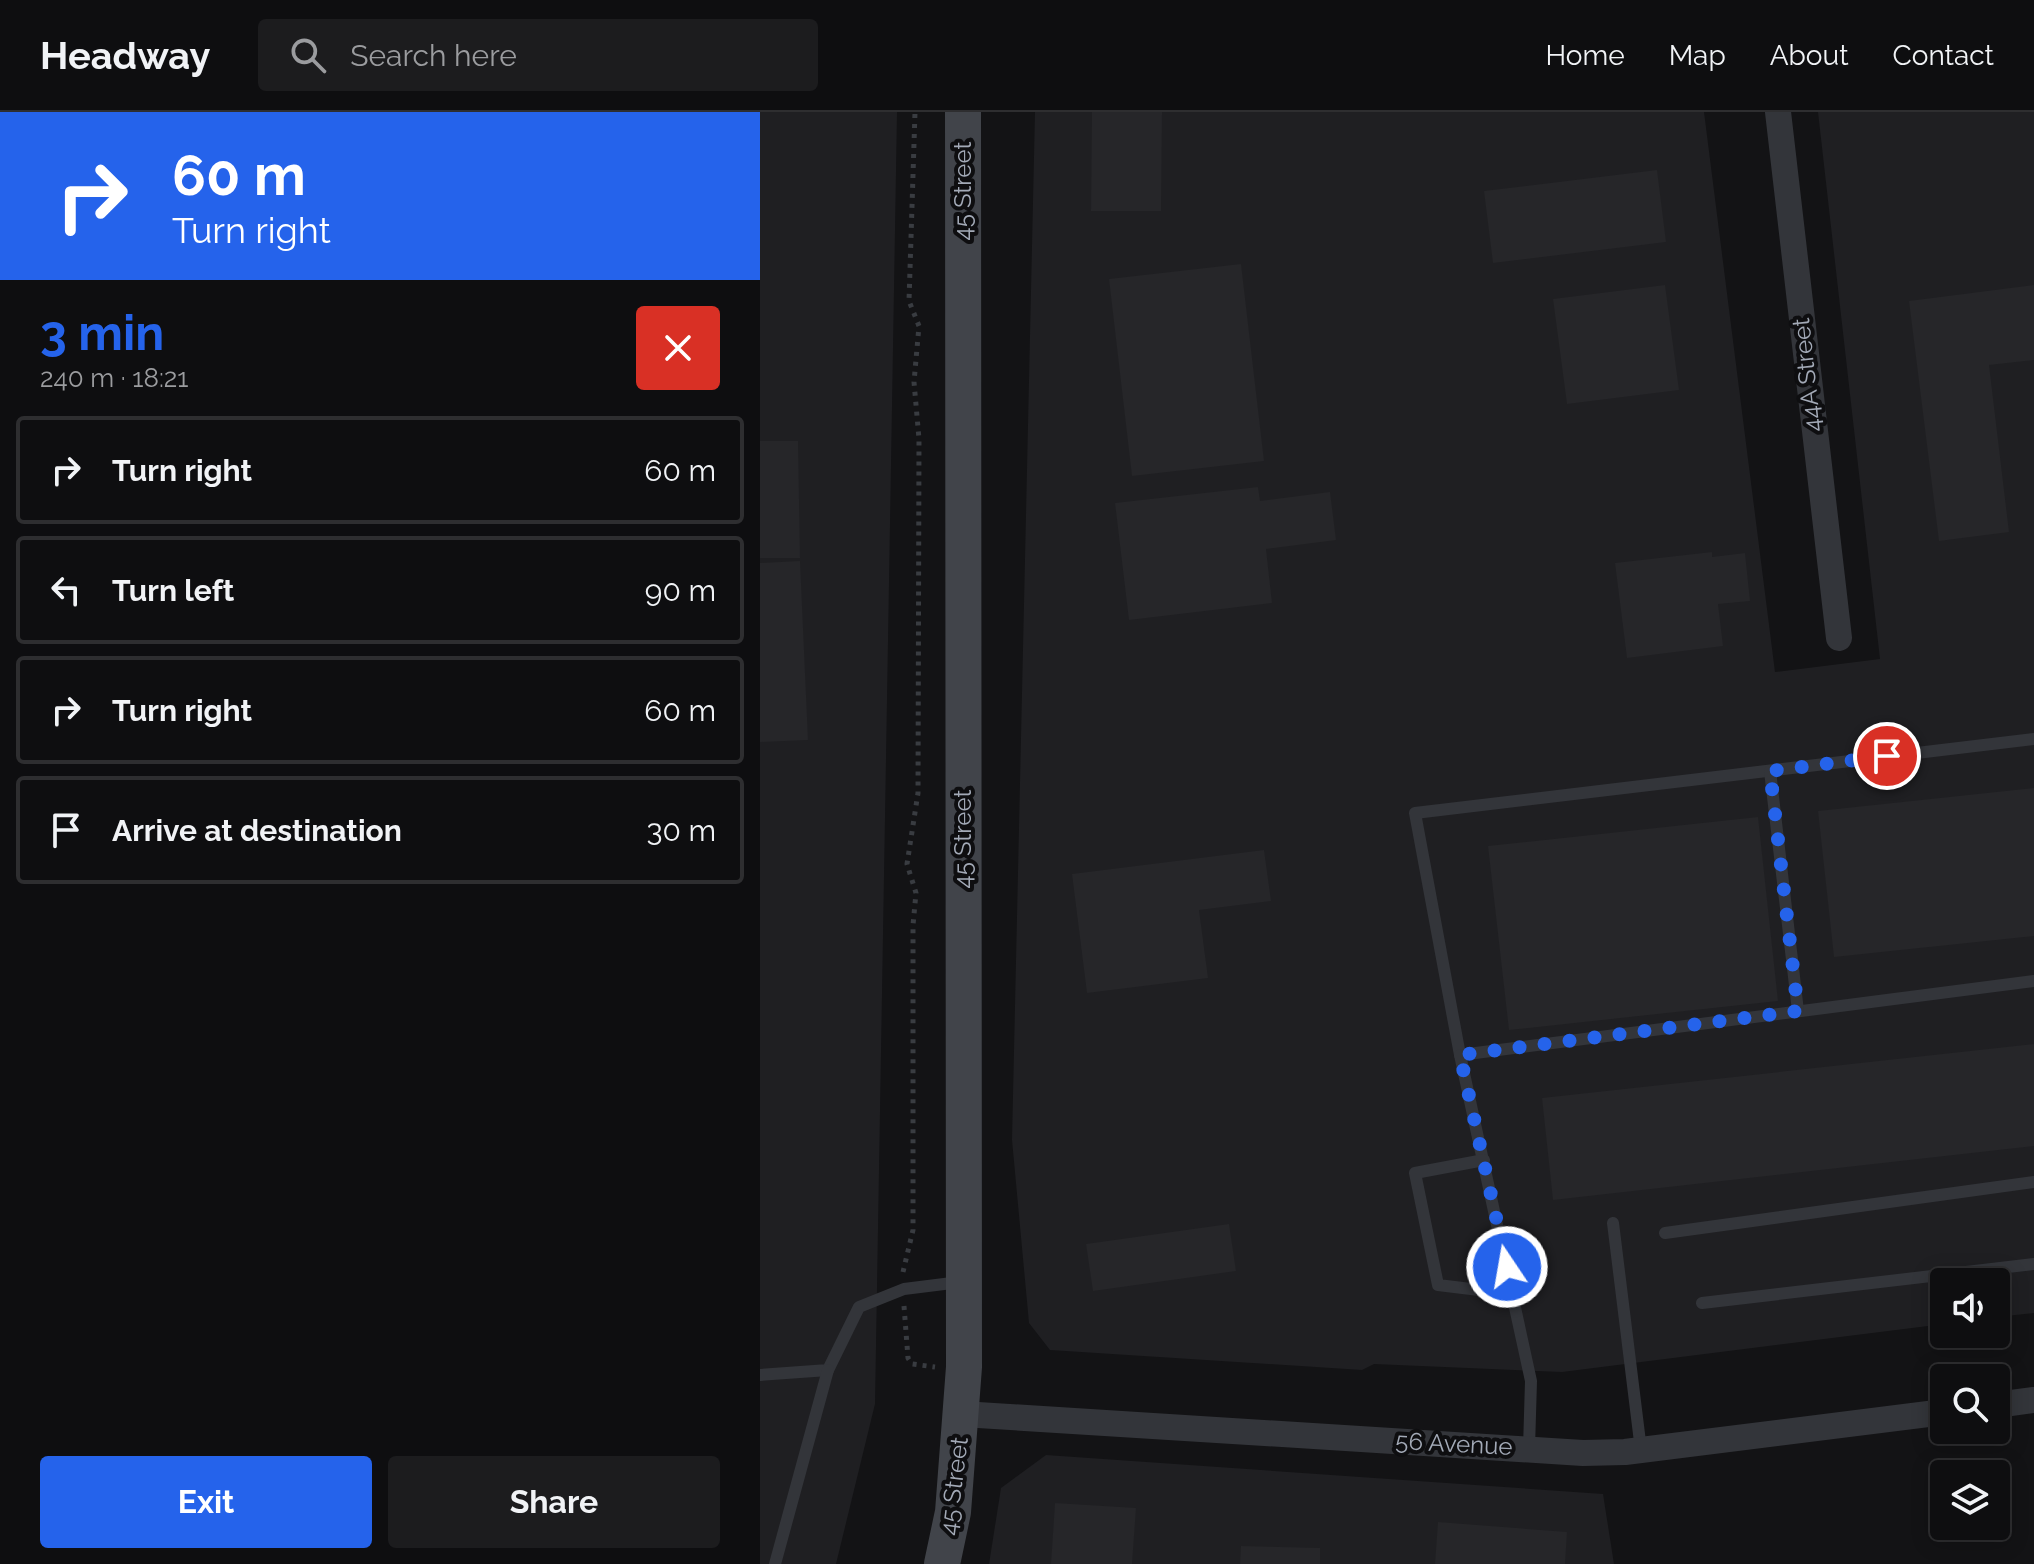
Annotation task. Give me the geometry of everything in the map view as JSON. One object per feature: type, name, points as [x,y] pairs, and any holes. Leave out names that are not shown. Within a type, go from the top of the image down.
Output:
[{"type":"main road","name":"45 Street","points":[[942,1564],[953,1512],[964,1367],[963,112]]},
{"type":"street","name":"44A Street","points":[[1778,112],[1839,638]]},
{"type":"street","points":[[2010,1403],[2034,1400]]},
{"type":"street","name":"56 Avenue","points":[[962,1414],[1583,1453],[1641,1450],[1930,1414]]},
{"type":"lane","points":[[1529,1448],[1531,1381],[1460,1055],[1415,813],[2034,739]]},
{"type":"lane","points":[[1770,771],[1798,1011]]},
{"type":"lane","points":[[1460,1055],[2034,981]]},
{"type":"lane","points":[[1484,1160],[1415,1173],[1438,1285],[1512,1294]]},
{"type":"lane","points":[[1665,1233],[2034,1182]]},
{"type":"lane","points":[[1613,1223],[1641,1450]]},
{"type":"lane","points":[[1702,1303],[2034,1264]]},
{"type":"lane","points":[[775,1564],[828,1370],[859,1307],[904,1289],[963,1281]]},
{"type":"lane","points":[[760,1375],[828,1370]]},
{"type":"path","points":[[915,112],[909,301],[919,326],[914,382],[919,439],[918,793],[907,864],[916,901],[913,925],[913,1230],[903,1264],[905,1351],[912,1364],[964,1367]]},
{"type":"shaded area","points":[[760,112],[897,112],[875,1404],[836,1564],[760,1564]]},
{"type":"shaded area","points":[[1035,112],[1704,112],[1775,672],[1880,659],[1818,112],[2034,112],[2034,1313],[2010,1316],[2010,1268],[1930,1268],[1930,1326],[1562,1372],[1374,1364],[1362,1370],[1050,1350],[1029,1323],[1012,1140]]},
{"type":"shaded area","points":[[1046,1455],[1603,1494],[1614,1564],[989,1564],[1001,1488]]},
{"type":"building","points":[[1092,112],[1162,112],[1161,211],[1091,211]]},
{"type":"building","points":[[1657,170],[1666,242],[1493,263],[1484,191]]},
{"type":"building","points":[[1241,264],[1264,461],[1132,476],[1109,279]]},
{"type":"building","points":[[1665,285],[1679,390],[1567,404],[1553,299]]},
{"type":"building","points":[[2034,285],[2034,360],[1989,365],[2009,532],[1939,541],[1909,301]]},
{"type":"building","points":[[760,441],[798,441],[800,558],[760,558]]},
{"type":"building","points":[[1258,487],[1260,501],[1330,492],[1336,540],[1266,549],[1272,603],[1129,620],[1115,503]]},
{"type":"building","points":[[1712,552],[1712,557],[1745,553],[1750,601],[1718,604],[1723,646],[1627,658],[1615,563]]},
{"type":"building","points":[[800,561],[808,740],[760,742],[760,563]]},
{"type":"building","points":[[2034,788],[2034,936],[1834,957],[1818,811]]},
{"type":"building","points":[[1758,817],[1778,1001],[1509,1030],[1488,846]]},
{"type":"building","points":[[1264,850],[1271,901],[1199,910],[1208,978],[1087,993],[1072,874]]},
{"type":"building","points":[[2034,1044],[2034,1146],[1553,1200],[1542,1098]]},
{"type":"building","points":[[1229,1224],[1236,1271],[1093,1291],[1086,1244]]},
{"type":"building","points":[[1055,1503],[1136,1508],[1132,1564],[1051,1564]]},
{"type":"building","points":[[1438,1522],[1567,1532],[1565,1564],[1435,1564]]},
{"type":"building","points":[[1241,1546],[1320,1548],[1320,1564],[1240,1564]]},
{"type":"route","points":[[1507,1267],[1460,1055],[1798,1011],[1770,771],[1887,756]]}]
